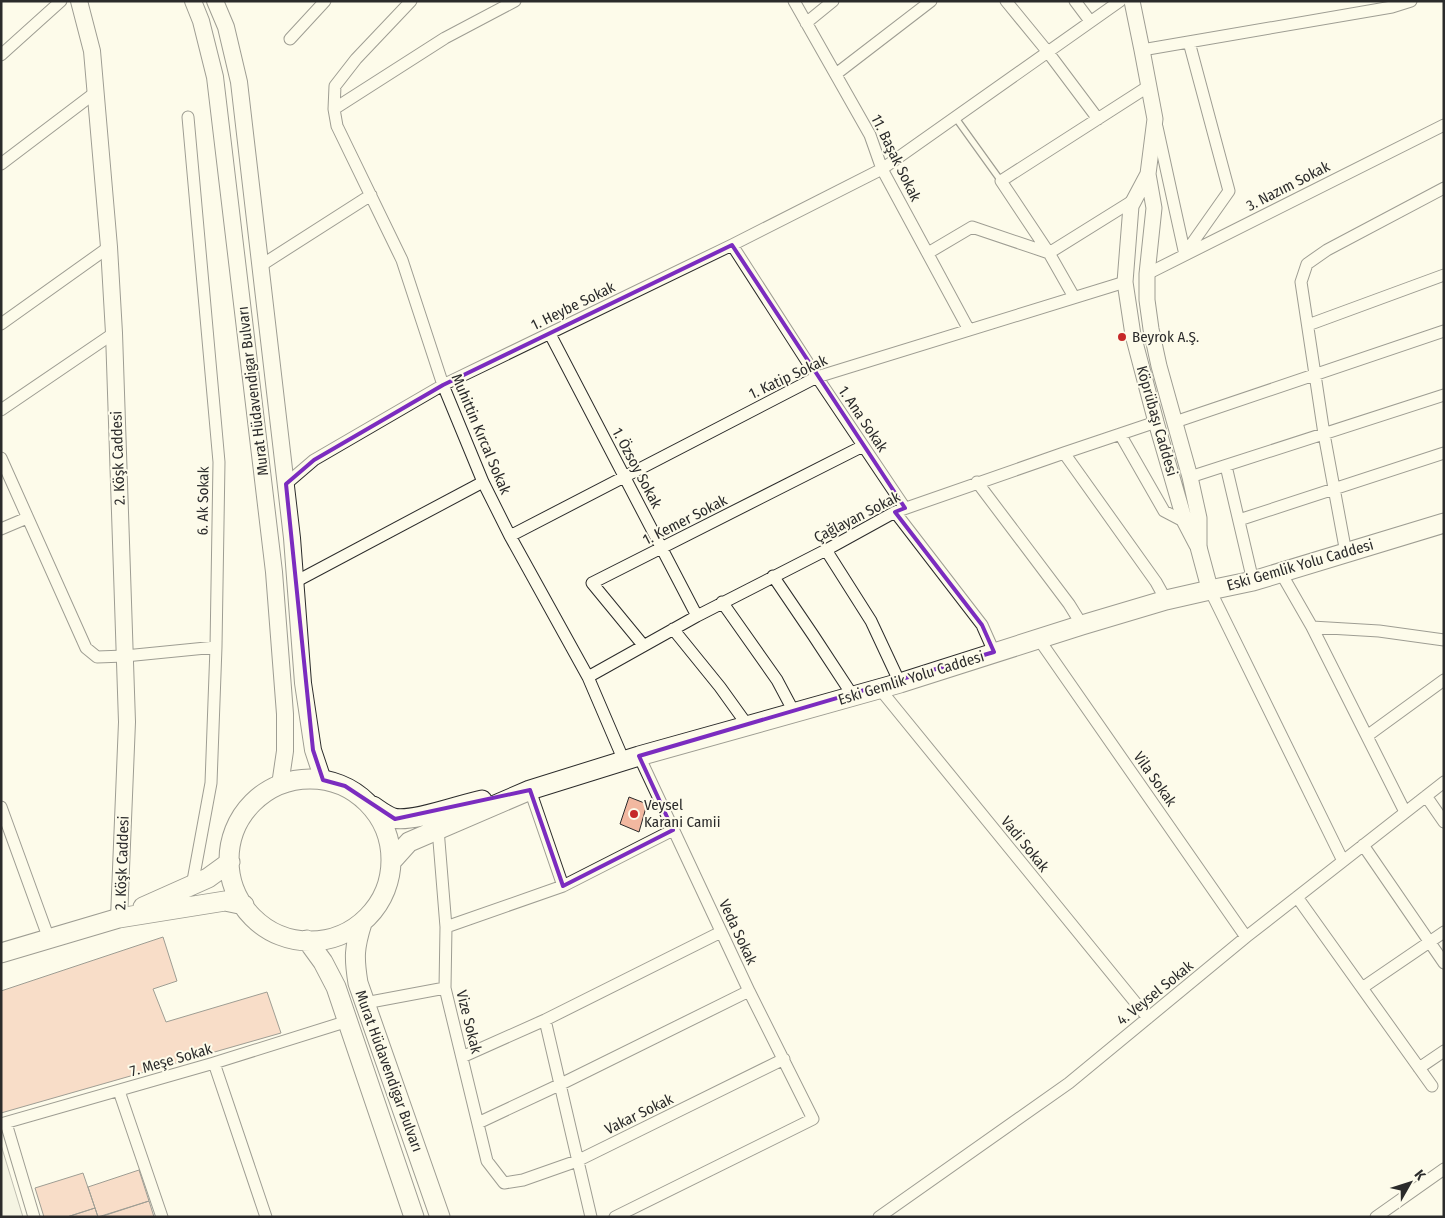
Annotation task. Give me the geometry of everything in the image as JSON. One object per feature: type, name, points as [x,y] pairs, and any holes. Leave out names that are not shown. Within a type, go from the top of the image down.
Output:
[{"type":"main road","name":"2. Köşk Caddesi","points":[[79,1],[92,51],[109,247],[114,333],[127,722],[119,918]]},
{"type":"main road","name":"Murat Hüdavendigar Bulvarı","points":[[193,1],[201,21],[215,77],[274,572],[285,714],[285,751],[280,785]]},
{"type":"main road","name":"Murat Hüdavendigar Bulvarı","points":[[215,1],[226,27],[239,82],[286,484],[303,683],[313,750],[322,780]]},
{"type":"main road","name":"Eski Gemlik Yolu Caddesi","points":[[392,862],[409,842],[530,790],[794,712],[900,683],[1038,638],[1166,600],[1253,581],[1444,523]]},
{"type":"main road","name":"Köprübaşı Caddesi","points":[[1199,549],[1210,590]]},
{"type":"main road","points":[[364,799],[379,817],[388,839],[392,862],[388,885],[378,906],[362,923],[342,935],[320,941],[294,940],[271,931],[251,915],[237,895],[230,871],[230,846],[238,822],[253,802],[274,787],[298,780],[322,780],[345,786],[364,799],[385,814],[396,818],[415,817],[476,801],[530,790]]},
{"type":"main road","points":[[1,952],[119,918],[192,886],[216,873],[230,862]]},
{"type":"main road","points":[[119,918],[225,901],[244,905]]},
{"type":"main road","name":"Murat Hüdavendigar Bulvarı","points":[[362,923],[355,944],[358,983],[440,1217]]},
{"type":"main road","name":"Murat Hüdavendigar Bulvarı","points":[[307,940],[323,962],[336,987],[414,1217]]},
{"type":"street","points":[[1,55],[62,1]]},
{"type":"street","points":[[290,39],[325,1]]},
{"type":"street","points":[[334,109],[335,86],[356,59],[411,1]]},
{"type":"street","points":[[334,109],[445,38],[515,1]]},
{"type":"street","name":"11. Başak Sokak","points":[[794,1],[870,135],[882,169],[969,330]]},
{"type":"street","points":[[806,23],[833,1]]},
{"type":"street","points":[[836,74],[931,1]]},
{"type":"street","points":[[1006,1],[1098,119]]},
{"type":"street","points":[[1075,1],[1090,21]]},
{"type":"street","name":"1. Heybe Sokak","points":[[286,484],[314,460],[442,385],[732,246],[882,169],[1120,1]]},
{"type":"street","name":"Köprübaşı Caddesi","points":[[1132,1],[1155,119],[1148,174],[1154,208],[1147,274],[1147,300],[1159,366],[1190,477],[1192,520]]},
{"type":"street","points":[[1142,50],[1392,7],[1411,1]]},
{"type":"street","points":[[1185,255],[1229,191],[1189,42]]},
{"type":"street","points":[[1074,297],[1049,253],[1001,181],[1149,86]]},
{"type":"street","points":[[1,164],[96,92]]},
{"type":"street","name":"Muhittin Kırcal Sokak","points":[[334,109],[337,126],[402,260],[442,385],[483,482],[510,536],[632,759]]},
{"type":"street","name":"6. Ak Sokak","points":[[188,117],[219,462],[216,647],[211,783],[192,886]]},
{"type":"street","points":[[1155,119],[1185,255]]},
{"type":"street","name":"3. Nazım Sokak","points":[[1147,274],[1444,125]]},
{"type":"street","name":"Köprübaşı Caddesi","points":[[1148,174],[1132,206],[1125,282],[1133,335],[1156,422],[1192,520],[1199,549]]},
{"type":"street","points":[[1346,553],[1324,434],[1302,282],[1307,264],[1327,250],[1444,188]]},
{"type":"street","points":[[260,266],[371,195]]},
{"type":"street","points":[[1049,253],[1134,200]]},
{"type":"street","points":[[928,253],[972,227],[1049,253]]},
{"type":"street","name":"1. Ana Sokak","points":[[732,246],[863,446],[900,510],[982,625],[994,652]]},
{"type":"street","points":[[1,324],[109,247]]},
{"type":"street","points":[[1308,324],[1444,275]]},
{"type":"street","name":"1. Katip Sokak","points":[[510,536],[817,376],[1125,282]]},
{"type":"street","points":[[1175,422],[1444,331]]},
{"type":"street","points":[[1,410],[114,333]]},
{"type":"street","name":"1. Özsoy Sokak","points":[[550,334],[697,616]]},
{"type":"street","points":[[1190,477],[1444,394]]},
{"type":"street","name":"Çağlayan Sokak","points":[[588,677],[722,602],[826,550],[900,510],[1156,422]]},
{"type":"street","points":[[1120,434],[1164,511],[1192,520]]},
{"type":"street","name":"1. Kemer Sokak","points":[[643,645],[592,584],[863,446]]},
{"type":"street","points":[[1064,453],[1156,582],[1166,600]]},
{"type":"street","points":[[1239,520],[1444,453]]},
{"type":"street","points":[[1,458],[86,648],[97,656],[125,656],[216,647]]},
{"type":"street","points":[[1226,466],[1253,581]]},
{"type":"street","points":[[295,582],[483,482]]},
{"type":"street","points":[[977,482],[1069,604],[1082,625]]},
{"type":"street","points":[[1,529],[27,518]]},
{"type":"street","points":[[826,550],[871,621],[900,683]]},
{"type":"street","points":[[1281,573],[1312,627],[1405,812]]},
{"type":"street","points":[[774,576],[853,696]]},
{"type":"street","points":[[1210,590],[1343,861]]},
{"type":"street","points":[[722,602],[777,680],[794,712]]},
{"type":"street","points":[[1312,627],[1379,631],[1444,640]]},
{"type":"street","points":[[673,629],[720,687],[748,726]]},
{"type":"street","name":"Vila Sokak","points":[[1038,638],[1246,937]]},
{"type":"street","points":[[1367,736],[1444,680]]},
{"type":"street","name":"Vadi Sokak","points":[[879,688],[1148,1018]]},
{"type":"street","name":"Veda Sokak","points":[[615,1217],[813,1119],[749,991],[673,830],[632,759]]},
{"type":"street","name":"4. Veysel Sokak","points":[[884,1216],[1069,1083],[1246,937],[1444,782]]},
{"type":"street","points":[[530,790],[563,886]]},
{"type":"street","points":[[1426,796],[1444,822]]},
{"type":"street","points":[[1,807],[48,939]]},
{"type":"street","name":"Vize Sokak","points":[[438,829],[446,927],[444,988],[487,1161],[504,1183]]},
{"type":"street","points":[[446,927],[563,886],[673,830]]},
{"type":"street","points":[[1363,845],[1444,963]]},
{"type":"street","points":[[1297,897],[1432,1086]]},
{"type":"street","points":[[462,1058],[545,1020],[721,932]]},
{"type":"street","points":[[1362,988],[1444,932]]},
{"type":"street","points":[[365,1003],[444,988]]},
{"type":"street","points":[[478,1123],[749,991]]},
{"type":"street","points":[[545,1020],[591,1217]]},
{"type":"street","name":"7. Meşe Sokak","points":[[4,1124],[214,1063],[348,1021]]},
{"type":"street","points":[[1419,1068],[1444,1051]]},
{"type":"street","name":"Vakar Sokak","points":[[504,1183],[523,1180],[577,1161],[784,1059]]},
{"type":"street","points":[[214,1063],[266,1217]]},
{"type":"street","points":[[119,1091],[162,1217]]},
{"type":"street","points":[[4,1124],[34,1217]]},
{"type":"street","points":[[1376,1217],[1444,1169]]},
{"type":"lane","points":[[955,117],[1001,181]]},
{"type":"highlighted area","points":[[732,245],[905,508],[895,512],[982,625],[994,652],[639,756],[673,830],[563,886],[530,790],[395,819],[345,786],[323,780],[313,750],[286,484],[314,460],[443,385]]},
{"type":"shaded area","points":[[1,1145],[23,1217],[1,1217]]},
{"type":"building","name":"Veysel Karani Camii","points":[[629,797],[647,804],[639,832],[620,824]]},
{"type":"building","points":[[163,937],[177,981],[153,989],[166,1022],[267,992],[281,1033],[1,1113],[1,991]]},
{"type":"building","points":[[139,1170],[149,1201],[98,1217],[88,1187]]},
{"type":"building","points":[[83,1173],[95,1208],[67,1217],[44,1217],[35,1188]]},
{"type":"building","points":[[149,1201],[154,1217],[100,1217]]},
{"type":"building","points":[[95,1208],[98,1217],[67,1217]]},
{"type":"place","name":"Beyrok A.Ş.","points":[[1122,337]]},
{"type":"place","name":"Veysel Karani Camii","points":[[634,814]]}]
